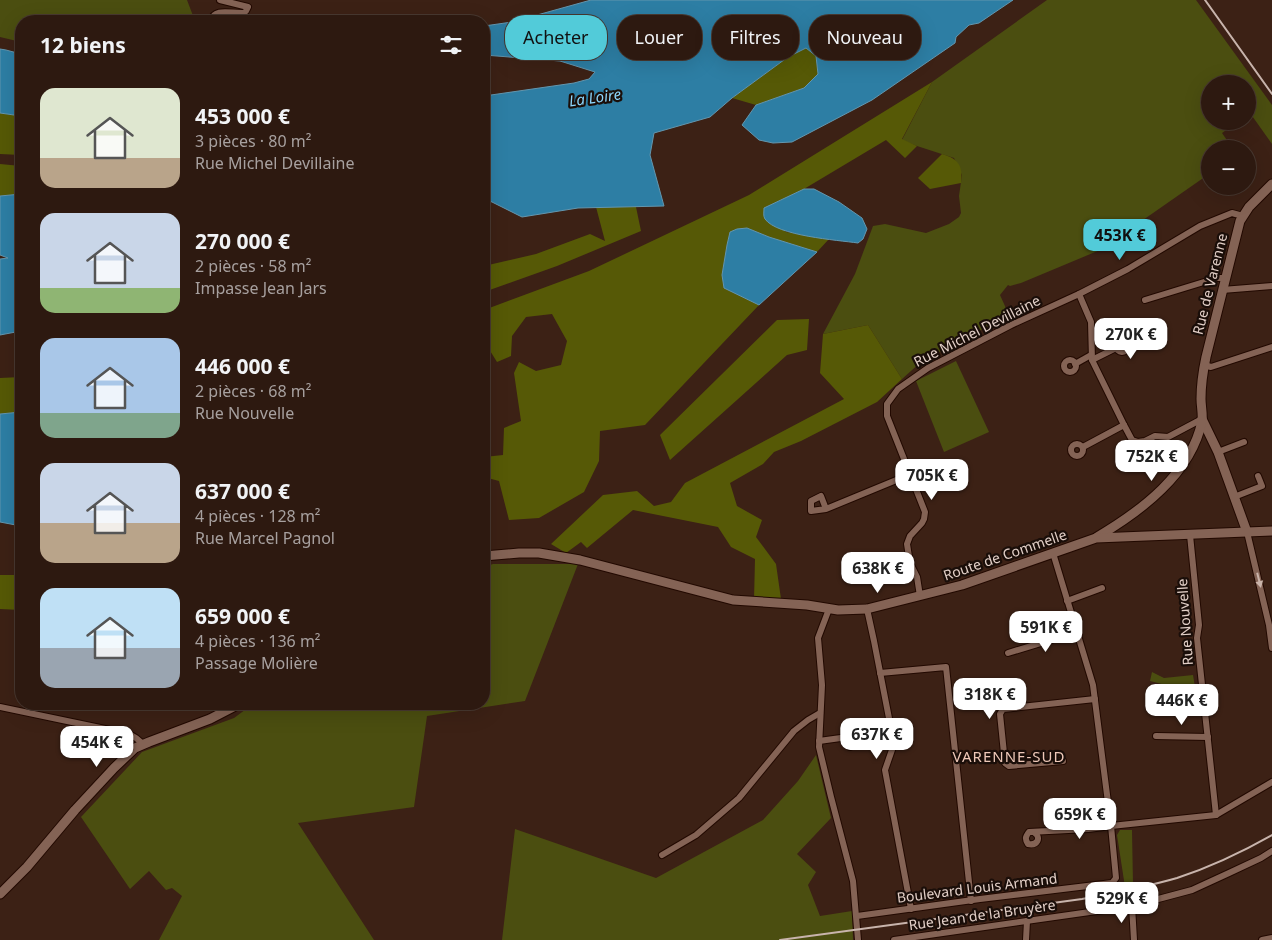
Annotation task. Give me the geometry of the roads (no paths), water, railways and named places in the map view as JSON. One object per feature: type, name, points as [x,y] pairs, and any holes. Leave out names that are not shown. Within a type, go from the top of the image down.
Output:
[{"type":"street","points":[[213,15],[220,12],[244,13],[248,7],[220,0]]},
{"type":"street","name":"Rue de Varenne","points":[[1096,538],[1136,512],[1165,486],[1177,474],[1192,451],[1202,419],[1201,398],[1204,366],[1240,221],[1249,207],[1272,184]]},
{"type":"street","name":"Rue Michel Devillaine","points":[[920,596],[917,577],[910,563],[907,544],[910,536],[922,523],[925,512],[887,416],[887,404],[898,389],[928,368],[1128,269],[1200,226],[1232,213],[1243,216]]},
{"type":"street","points":[[1145,300],[1216,278],[1225,278]]},
{"type":"street","points":[[1222,290],[1272,286]]},
{"type":"street","points":[[1079,294],[1091,322],[1092,358],[1132,440],[1138,442],[1155,436],[1168,436],[1202,419],[1218,452],[1247,532],[1269,625],[1272,648]]},
{"type":"street","points":[[1204,366],[1211,367],[1272,346]]},
{"type":"street","points":[[1075,364],[1116,348]]},
{"type":"street","points":[[1083,447],[1124,425]]},
{"type":"street","points":[[1218,452],[1244,442]]},
{"type":"street","points":[[826,509],[911,474]]},
{"type":"street","points":[[1234,498],[1262,486],[1258,476]]},
{"type":"street","name":"Route de Commelle","points":[[490,555],[518,552],[539,553],[580,560],[733,600],[808,605],[838,610],[867,609],[962,585],[1096,538],[1272,531]]},
{"type":"street","name":"Rue Nouvelle","points":[[1190,535],[1199,625],[1197,638],[1216,815]]},
{"type":"street","name":"Boulevard Louis Armand","points":[[857,916],[1112,883],[1116,878],[1093,685],[1053,553]]},
{"type":"street","points":[[1067,601],[1102,588]]},
{"type":"street","points":[[829,609],[818,638],[822,686],[819,747],[853,881],[860,940]]},
{"type":"street","points":[[867,609],[894,744],[885,770],[911,909]]},
{"type":"street","points":[[1008,653],[1077,632]]},
{"type":"street","points":[[880,673],[946,667],[971,901]]},
{"type":"street","points":[[1063,761],[1008,766],[1005,763],[1000,714],[1003,709],[1095,699]]},
{"type":"street","points":[[0,707],[129,734],[143,744]]},
{"type":"street","points":[[0,894],[75,810],[135,748],[210,719],[227,710]]},
{"type":"street","points":[[662,855],[696,835],[739,798],[794,731],[820,713]]},
{"type":"street","points":[[1156,736],[1208,737]]},
{"type":"street","points":[[819,741],[848,737],[850,747]]},
{"type":"street","points":[[1034,832],[1088,829],[1216,815],[1272,782]]},
{"type":"street","name":"Rue Jean de la Bruyère","points":[[894,940],[920,938],[1132,906],[1192,890],[1238,870],[1272,850]]},
{"type":"street","points":[[1132,906],[1134,940]]},
{"type":"street","points":[[1026,940],[1027,921]]},
{"type":"street","points":[[1262,940],[1272,938]]},
{"type":"water","name":"La Loire","points":[[591,0],[1013,0],[979,23],[969,25],[956,37],[955,43],[872,100],[792,142],[773,143],[759,140],[742,125],[756,105],[804,88],[818,74],[816,60],[921,60],[921,15],[809,15],[809,50],[806,48],[799,52],[799,15],[712,15],[712,60],[784,60],[732,98],[710,117],[654,133],[650,155],[664,206],[578,208],[522,217],[490,201],[490,95],[574,83],[589,79],[595,72],[560,61],[547,60],[607,60],[607,15],[537,15]]},
{"type":"water","points":[[505,23],[505,57],[490,55],[490,25]]},
{"type":"water","points":[[0,49],[15,52],[15,115],[0,113]]},
{"type":"water","points":[[804,189],[814,189],[839,202],[862,218],[867,229],[863,239],[858,243],[808,236],[782,230],[765,219],[764,208]]},
{"type":"water","points":[[15,195],[15,332],[0,335],[0,259],[8,258],[0,255],[0,196]]},
{"type":"water","points":[[747,228],[817,252],[759,305],[724,288],[722,275],[730,232]]},
{"type":"water","points":[[15,413],[15,525],[0,522],[0,414]]},
{"type":"railway","points":[[1205,0],[1272,94]]},
{"type":"railway","points":[[780,940],[1082,899],[1130,890],[1177,878],[1202,869],[1272,835]]},
{"type":"district","name":"VARENNE-SUD","points":[[1009,757]]}]
